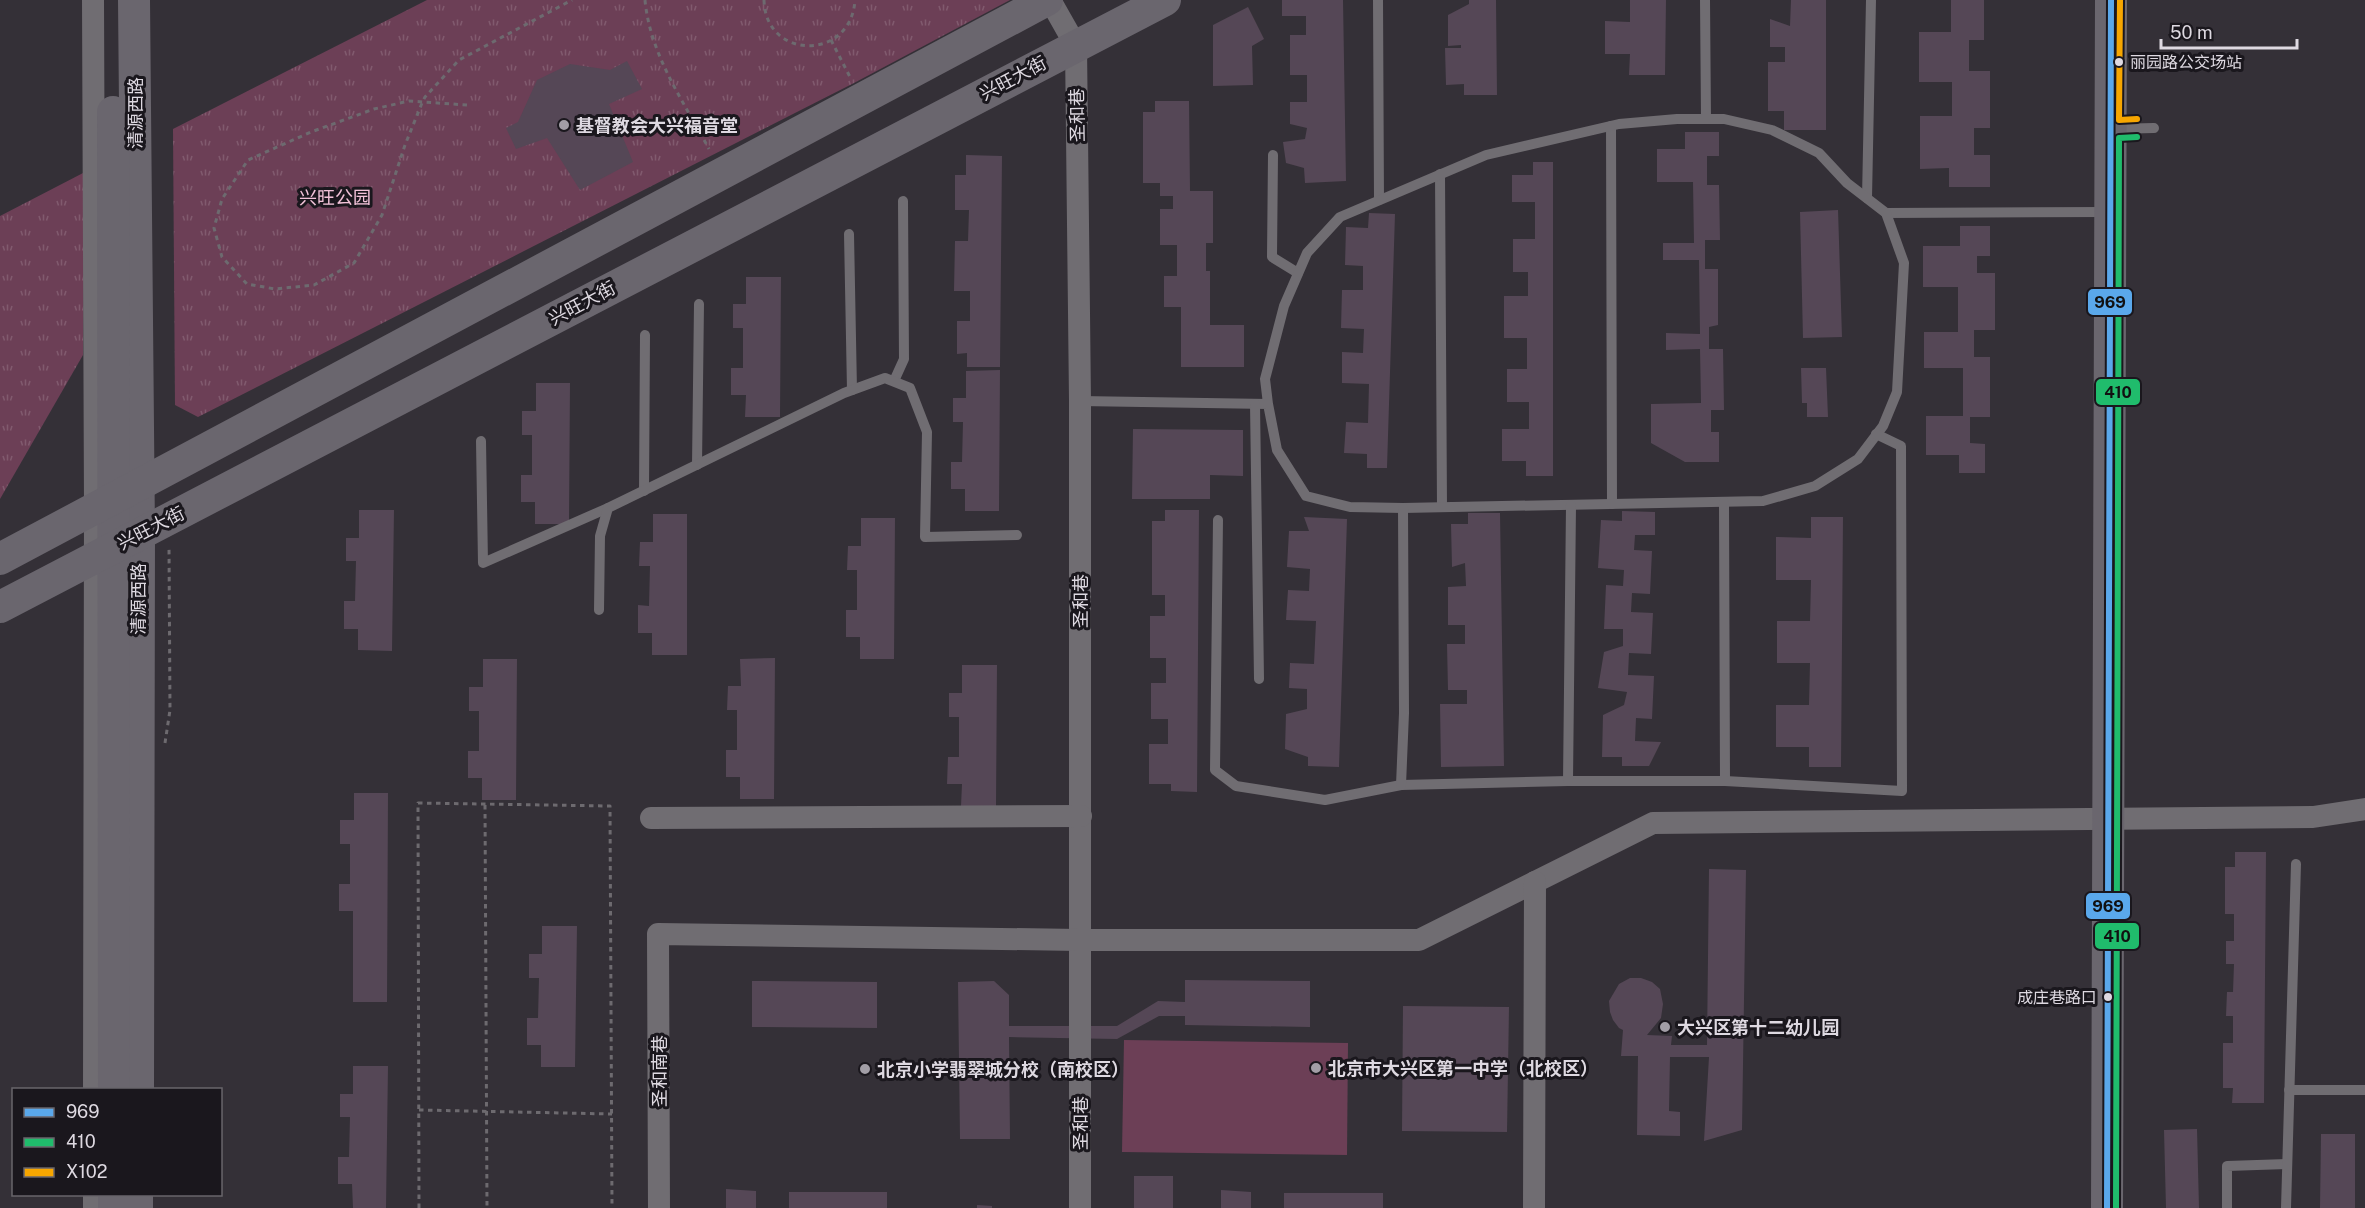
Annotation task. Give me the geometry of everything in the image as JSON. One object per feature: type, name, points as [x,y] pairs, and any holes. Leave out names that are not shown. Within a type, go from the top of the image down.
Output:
[{"type":"main road","name":"清源西路","points":[[113,0],[116,546],[138,1088]]},
{"type":"main road","name":"清源西路","points":[[115,498],[134,0]]},
{"type":"main road","points":[[0,559],[1049,0]]},
{"type":"main road","name":"兴旺大街","points":[[0,607],[1165,0]]},
{"type":"main road","points":[[2107,1208],[2110,0]]},
{"type":"main road","name":"清源西路","points":[[114,1088],[116,546]]},
{"type":"street","name":"清源西路","points":[[93,0],[116,546],[94,1088]]},
{"type":"street","name":"圣和巷","points":[[1049,0],[1076,45],[1080,401],[1080,1208]]},
{"type":"street","points":[[1080,940],[1419,940],[1653,823],[2313,817],[2365,810]]},
{"type":"street","points":[[651,818],[1081,816]]},
{"type":"street","points":[[1534,1208],[1536,882]]},
{"type":"street","name":"圣和南巷","points":[[659,1208],[658,934],[1080,940]]},
{"type":"lane","points":[[1378,0],[1379,200]]},
{"type":"lane","points":[[1705,0],[1706,119]]},
{"type":"lane","points":[[1867,198],[1871,0]]},
{"type":"lane","points":[[1677,119],[1724,119],[1772,130],[1819,153],[1848,183],[1886,213],[1904,263],[1897,392],[1883,426],[1858,459],[1815,486],[1763,501],[1403,508],[1350,507],[1306,496],[1277,450],[1268,404],[1266,380],[1284,306],[1307,253],[1340,217],[1440,174],[1486,156],[1611,126],[1677,119]]},
{"type":"lane","points":[[1611,126],[1612,504]]},
{"type":"lane","points":[[2110,129],[2154,128]]},
{"type":"lane","points":[[1273,156],[1272,257],[1298,273]]},
{"type":"lane","points":[[1440,174],[1442,507]]},
{"type":"lane","points":[[894,381],[904,358],[903,201]]},
{"type":"lane","points":[[1886,213],[2110,212]]},
{"type":"lane","points":[[849,234],[852,390]]},
{"type":"lane","points":[[697,465],[699,304]]},
{"type":"lane","points":[[644,491],[645,336]]},
{"type":"lane","points":[[481,441],[483,563],[608,508],[852,390],[885,378],[910,388],[927,432],[925,537],[1017,535]]},
{"type":"lane","points":[[1080,401],[1268,404]]},
{"type":"lane","points":[[1256,404],[1259,679]]},
{"type":"lane","points":[[1218,520],[1215,770],[1236,786],[1325,800],[1401,785],[1568,782],[1725,782],[1902,791],[1901,446],[1876,434]]},
{"type":"lane","points":[[1724,502],[1725,782]]},
{"type":"lane","points":[[1568,782],[1571,505]]},
{"type":"lane","points":[[599,610],[600,536],[608,508]]},
{"type":"lane","points":[[1401,785],[1404,713],[1403,508]]},
{"type":"lane","points":[[2286,1208],[2296,864]]},
{"type":"lane","points":[[2289,1090],[2365,1090]]},
{"type":"lane","points":[[2227,1208],[2227,1166],[2287,1164]]},
{"type":"path","points":[[467,105],[422,103],[409,101],[374,109],[311,132],[249,160],[222,199],[214,228],[222,257],[247,284],[275,290],[314,285],[354,263],[382,215],[405,145],[422,103],[425,97],[459,60],[572,0]]},
{"type":"path","points":[[645,0],[647,21],[672,86],[709,149]]},
{"type":"path","points":[[764,0],[769,22],[779,34],[792,43],[807,46],[823,44],[848,26],[855,12],[855,0]]},
{"type":"path","points":[[831,40],[854,83]]},
{"type":"path","points":[[419,1208],[418,803],[485,806],[610,806],[612,1208]]},
{"type":"path","points":[[485,806],[487,1208]]},
{"type":"path","points":[[419,1110],[612,1114]]},
{"type":"green space","name":"兴旺公园","points":[[427,0],[1010,0],[854,83],[198,417],[175,405],[173,129]]},
{"type":"green space","points":[[85,172],[83,355],[0,499],[0,216]]},
{"type":"green space","points":[[1124,1040],[1348,1043],[1347,1155],[1122,1152]]},
{"type":"building","points":[[1282,0],[1343,0],[1346,181],[1305,183],[1304,168],[1286,163],[1283,142],[1305,139],[1307,128],[1290,124],[1290,102],[1307,102],[1307,75],[1290,75],[1290,35],[1306,35],[1306,16],[1282,16]]},
{"type":"building","points":[[1469,0],[1496,0],[1497,95],[1464,95],[1464,84],[1446,85],[1445,48],[1461,48],[1461,45],[1448,46],[1448,15],[1469,4]]},
{"type":"building","points":[[1630,0],[1666,0],[1665,75],[1629,75],[1630,54],[1605,54],[1605,21],[1630,22]]},
{"type":"building","points":[[1791,0],[1826,0],[1826,130],[1784,130],[1784,111],[1768,111],[1768,62],[1785,62],[1785,47],[1770,47],[1770,19],[1790,26]]},
{"type":"building","points":[[1951,0],[1984,0],[1984,40],[1969,40],[1969,71],[1990,71],[1990,128],[1974,128],[1974,155],[1990,155],[1990,187],[1949,187],[1949,168],[1920,169],[1920,116],[1952,116],[1952,82],[1919,82],[1919,32],[1951,32]]},
{"type":"building","points":[[1248,7],[1264,39],[1252,46],[1253,85],[1213,86],[1213,25]]},
{"type":"building","name":"基督教会大兴福音堂","points":[[627,61],[642,89],[609,104],[633,162],[580,190],[547,138],[516,149],[506,128],[518,122],[537,80],[570,64],[610,70]]},
{"type":"building","points":[[1155,101],[1189,101],[1190,191],[1213,191],[1213,243],[1206,243],[1206,271],[1210,271],[1210,325],[1244,325],[1244,367],[1181,367],[1181,307],[1164,307],[1164,276],[1177,276],[1177,245],[1160,245],[1160,209],[1173,209],[1173,196],[1160,196],[1160,183],[1143,183],[1143,112],[1155,112]]},
{"type":"building","points":[[1685,132],[1719,132],[1719,156],[1707,156],[1707,185],[1719,185],[1720,240],[1705,240],[1705,269],[1718,269],[1718,325],[1709,327],[1709,349],[1723,349],[1724,410],[1711,410],[1711,432],[1719,432],[1719,462],[1685,462],[1651,443],[1651,404],[1701,403],[1700,349],[1666,350],[1666,333],[1700,334],[1699,260],[1663,260],[1663,243],[1694,243],[1693,182],[1657,182],[1657,149],[1685,149]]},
{"type":"building","points":[[966,155],[1002,156],[1000,367],[967,367],[967,353],[957,354],[957,321],[970,321],[970,291],[954,291],[955,241],[968,241],[969,210],[955,210],[955,175],[966,175]]},
{"type":"building","points":[[1533,162],[1553,162],[1553,476],[1526,476],[1526,461],[1502,461],[1502,429],[1529,429],[1529,402],[1507,402],[1507,369],[1527,369],[1527,338],[1504,338],[1504,296],[1528,296],[1528,272],[1513,272],[1513,239],[1535,239],[1535,202],[1512,202],[1512,175],[1533,175]]},
{"type":"building","points":[[1838,210],[1842,337],[1803,338],[1800,212]]},
{"type":"building","points":[[1369,213],[1395,214],[1387,468],[1367,468],[1367,454],[1344,453],[1346,422],[1368,423],[1369,384],[1342,383],[1342,352],[1363,353],[1364,329],[1341,328],[1342,290],[1363,290],[1363,266],[1345,265],[1346,227],[1368,228]]},
{"type":"building","points":[[1960,226],[1990,226],[1990,256],[1977,256],[1977,273],[1995,273],[1995,330],[1974,330],[1974,357],[1990,357],[1990,417],[1970,417],[1970,443],[1985,444],[1985,473],[1959,473],[1959,455],[1926,455],[1926,416],[1963,416],[1963,368],[1924,368],[1924,332],[1958,332],[1958,287],[1923,287],[1923,246],[1960,246]]},
{"type":"building","points":[[746,277],[781,277],[780,417],[745,417],[746,395],[731,395],[731,368],[743,368],[743,328],[733,328],[733,304],[746,304]]},
{"type":"building","points":[[1801,368],[1826,368],[1828,417],[1807,417],[1807,403],[1802,403]]},
{"type":"building","points":[[1000,370],[999,511],[965,511],[965,489],[951,489],[951,462],[962,462],[963,422],[953,422],[953,398],[966,398],[966,371]]},
{"type":"building","points":[[536,383],[570,383],[569,524],[535,524],[535,502],[521,502],[521,475],[532,475],[532,435],[522,435],[522,411],[536,411]]},
{"type":"building","points":[[1133,429],[1243,430],[1243,476],[1210,475],[1210,499],[1132,499]]},
{"type":"building","points":[[359,510],[394,510],[392,651],[358,650],[358,629],[344,629],[344,601],[355,601],[356,561],[346,561],[346,538],[359,538]]},
{"type":"building","points":[[1165,510],[1199,510],[1197,792],[1171,791],[1171,784],[1149,784],[1149,744],[1168,744],[1168,719],[1151,719],[1151,683],[1166,683],[1166,658],[1150,658],[1150,616],[1165,616],[1165,595],[1152,595],[1152,521],[1165,521]]},
{"type":"building","points":[[1622,511],[1655,512],[1655,535],[1635,535],[1634,550],[1652,551],[1650,594],[1632,593],[1631,612],[1653,613],[1651,654],[1629,653],[1628,675],[1654,676],[1652,719],[1636,718],[1635,741],[1661,742],[1649,766],[1622,766],[1622,757],[1602,757],[1603,715],[1624,705],[1627,692],[1598,688],[1604,652],[1623,646],[1623,629],[1604,629],[1606,585],[1623,586],[1624,570],[1598,568],[1601,520],[1622,521]]},
{"type":"building","points":[[1468,513],[1500,513],[1504,766],[1441,767],[1440,704],[1467,704],[1467,690],[1448,690],[1447,644],[1465,644],[1465,625],[1448,625],[1448,587],[1466,586],[1465,563],[1452,567],[1451,524],[1468,524]]},
{"type":"building","points":[[653,514],[687,514],[687,655],[652,655],[652,633],[638,633],[638,605],[649,606],[650,566],[639,566],[640,542],[653,542]]},
{"type":"building","points":[[1304,517],[1347,519],[1339,767],[1308,766],[1308,757],[1285,749],[1286,714],[1307,709],[1307,689],[1289,688],[1290,663],[1314,664],[1316,621],[1286,620],[1288,590],[1309,591],[1310,569],[1287,567],[1289,531],[1309,531]]},
{"type":"building","points":[[1811,517],[1843,517],[1841,767],[1809,767],[1809,747],[1776,747],[1776,705],[1809,705],[1810,663],[1777,663],[1777,621],[1810,621],[1811,580],[1776,580],[1776,537],[1811,538]]},
{"type":"building","points":[[861,518],[895,518],[894,659],[860,659],[860,637],[846,637],[846,610],[857,610],[857,570],[847,570],[848,546],[861,546]]},
{"type":"building","points":[[775,658],[774,799],[740,799],[740,777],[726,777],[726,750],[737,750],[737,710],[727,710],[728,686],[741,686],[740,659]]},
{"type":"building","points":[[483,659],[517,659],[516,800],[482,800],[482,778],[468,778],[468,751],[479,751],[479,711],[469,711],[469,687],[483,687]]},
{"type":"building","points":[[962,665],[997,665],[996,806],[961,806],[962,784],[947,784],[948,757],[959,757],[959,717],[949,717],[949,693],[962,693]]},
{"type":"building","points":[[354,793],[388,793],[387,1002],[353,1002],[353,911],[339,911],[339,884],[350,884],[350,844],[340,844],[340,820],[354,820]]},
{"type":"building","points":[[2235,852],[2266,852],[2264,1103],[2232,1103],[2233,1088],[2223,1088],[2223,1043],[2233,1043],[2233,1016],[2226,1016],[2227,992],[2233,992],[2234,964],[2226,964],[2226,941],[2234,941],[2234,914],[2225,914],[2225,867],[2235,867]]},
{"type":"building","points":[[1709,869],[1746,870],[1742,1130],[1704,1141],[1709,1057],[1670,1057],[1669,1111],[1680,1112],[1680,1136],[1637,1135],[1638,1056],[1621,1056],[1623,1030],[1613,1020],[1609,1001],[1619,984],[1630,978],[1641,978],[1652,982],[1660,989],[1663,1004],[1661,1018],[1647,1035],[1672,1036],[1671,1045],[1707,1045]]},
{"type":"building","points":[[542,926],[577,926],[575,1067],[541,1067],[541,1045],[527,1045],[527,1018],[538,1018],[539,978],[529,978],[529,954],[542,954]]},
{"type":"building","points":[[1185,980],[1310,981],[1310,1027],[1185,1025],[1185,1016],[1159,1016],[1117,1039],[1009,1037],[1010,1139],[960,1139],[958,982],[994,981],[1009,995],[1009,1026],[1117,1026],[1158,1001],[1185,1002]]},
{"type":"building","points":[[752,981],[877,982],[877,1028],[752,1027]]},
{"type":"building","points":[[1403,1006],[1509,1007],[1507,1132],[1402,1131]]},
{"type":"building","points":[[353,1066],[388,1066],[386,1208],[353,1208],[352,1184],[338,1184],[338,1157],[349,1157],[350,1117],[340,1117],[340,1094],[353,1094]]},
{"type":"building","points":[[2197,1129],[2199,1208],[2166,1208],[2164,1130]]},
{"type":"building","points":[[2321,1134],[2355,1134],[2355,1208],[2320,1208]]},
{"type":"building","points":[[1134,1176],[1173,1176],[1173,1208],[1134,1208]]},
{"type":"building","points":[[726,1189],[756,1191],[756,1208],[726,1208]]},
{"type":"building","points":[[1221,1190],[1251,1192],[1251,1208],[1221,1208]]},
{"type":"building","points":[[789,1192],[887,1192],[887,1208],[789,1208]]},
{"type":"building","points":[[1284,1193],[1383,1193],[1383,1208],[1284,1208]]},
{"type":"building","points":[[977,1205],[992,1206],[992,1208],[977,1208]]},
{"type":"transit line","name":"969","points":[[2107,1208],[2111,0]]},
{"type":"transit line","name":"X102","points":[[2120,0],[2119,120],[2137,119]]},
{"type":"transit line","name":"410","points":[[2116,1208],[2119,138],[2137,137]]},
{"type":"place","name":"丽园路公交场站","points":[[2119,62]]},
{"type":"place","name":"基督教会大兴福音堂","points":[[564,125]]},
{"type":"place","name":"成庄巷路口","points":[[2108,997]]},
{"type":"place","name":"大兴区第十二幼儿园","points":[[1665,1027]]},
{"type":"place","name":"北京市大兴区第一中学（北校区）","points":[[1316,1068]]},
{"type":"place","name":"北京小学翡翠城分校（南校区）","points":[[865,1069]]}]
